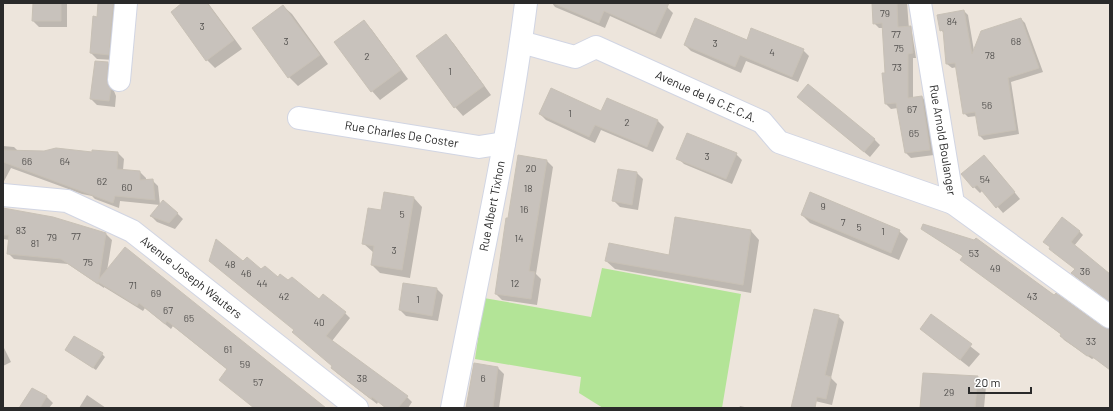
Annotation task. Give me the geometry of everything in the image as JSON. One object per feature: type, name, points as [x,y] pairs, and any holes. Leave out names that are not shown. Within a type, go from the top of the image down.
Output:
[{"type":"street","points":[[119,80],[126,3]]},
{"type":"street","name":"Rue Albert Tixhon","points":[[452,408],[504,143],[526,3]]},
{"type":"street","name":"Rue Arnold Boulanger","points":[[920,3],[953,203],[1110,317]]},
{"type":"street","name":"Avenue de la C.E.C.A.","points":[[521,42],[575,57],[596,46],[762,122],[779,142],[953,203]]},
{"type":"street","name":"Rue Charles De Coster","points":[[299,118],[479,147],[504,143]]},
{"type":"street","name":"Avenue Joseph Wauters","points":[[3,195],[66,201],[132,231],[357,408]]},
{"type":"green space","points":[[602,268],[741,294],[722,408],[603,408],[579,393],[581,377],[475,359],[484,298],[591,317]]},
{"type":"building","points":[[33,3],[61,3],[61,21],[32,21]]},
{"type":"building","points":[[98,3],[113,3],[109,55],[90,53],[93,16],[97,17]]},
{"type":"building","points":[[182,3],[207,3],[234,40],[206,61],[171,12]]},
{"type":"building","points":[[553,3],[669,3],[655,34],[604,11],[599,23]]},
{"type":"building","points":[[872,3],[897,3],[898,27],[911,26],[913,53],[908,54],[908,98],[922,96],[930,150],[905,153],[896,103],[885,104],[882,73],[885,73],[882,23],[873,24]]},
{"type":"building","points":[[283,5],[320,55],[288,78],[252,28]]},
{"type":"building","points":[[964,10],[972,54],[981,31],[1021,18],[1039,68],[1008,78],[1016,130],[979,136],[975,112],[963,114],[955,63],[946,64],[943,30],[940,31],[937,15]]},
{"type":"building","points":[[695,18],[747,40],[751,28],[804,49],[792,77],[740,55],[735,67],[684,45]]},
{"type":"building","points":[[364,20],[401,70],[371,92],[334,42]]},
{"type":"building","points":[[446,34],[484,86],[454,108],[416,56]]},
{"type":"building","points":[[95,61],[108,62],[107,79],[111,89],[109,101],[90,99]]},
{"type":"building","points":[[808,84],[875,139],[864,152],[797,97]]},
{"type":"building","points":[[551,88],[601,111],[607,98],[658,120],[647,147],[595,125],[589,137],[539,114]]},
{"type":"building","points":[[687,133],[737,153],[726,179],[676,159]]},
{"type":"building","points":[[56,148],[92,152],[92,150],[118,152],[117,169],[140,171],[140,180],[153,179],[155,200],[115,196],[113,203],[3,162],[3,150],[44,151]]},
{"type":"building","points":[[518,155],[547,160],[529,271],[535,272],[531,299],[495,294],[506,218],[508,218]]},
{"type":"building","points":[[984,155],[1015,192],[996,208],[977,185],[973,188],[961,174]]},
{"type":"building","points":[[618,169],[637,172],[632,205],[612,201]]},
{"type":"building","points":[[384,192],[414,197],[402,270],[371,265],[374,246],[362,244],[368,208],[381,210]]},
{"type":"building","points":[[810,192],[900,230],[891,253],[801,215]]},
{"type":"building","points":[[163,200],[178,213],[169,223],[150,216]]},
{"type":"building","points":[[3,208],[53,217],[106,233],[99,279],[125,247],[326,408],[254,408],[219,380],[227,369],[167,321],[165,324],[139,303],[137,306],[98,282],[98,284],[61,259],[7,254],[9,235],[3,235]]},
{"type":"building","points":[[675,217],[751,230],[743,285],[605,261],[609,243],[669,255]]},
{"type":"building","points":[[1062,217],[1080,231],[1071,242],[1110,274],[1110,302],[1071,273],[1075,269],[1049,249],[1050,247],[1043,242]]},
{"type":"building","points":[[923,224],[974,240],[976,238],[1054,295],[1056,293],[1103,327],[1110,329],[1110,370],[1090,355],[1087,356],[1060,336],[1061,334],[960,260],[963,256],[921,229]]},
{"type":"building","points":[[216,239],[243,261],[247,257],[261,269],[265,266],[278,277],[280,274],[288,280],[292,277],[319,299],[323,294],[346,312],[326,336],[408,396],[398,408],[386,408],[372,397],[371,399],[331,368],[332,366],[292,332],[294,330],[209,261]]},
{"type":"building","points":[[403,283],[437,288],[432,316],[399,310]]},
{"type":"building","points":[[814,309],[839,315],[825,375],[831,377],[826,399],[817,397],[815,408],[791,408]]},
{"type":"building","points":[[931,314],[972,344],[960,360],[920,329]]},
{"type":"building","points":[[74,336],[103,353],[93,368],[65,350]]},
{"type":"building","points":[[474,363],[498,367],[493,408],[466,408]]},
{"type":"building","points":[[923,373],[978,376],[975,408],[920,408]]},
{"type":"building","points":[[32,388],[47,396],[40,408],[19,408]]}]
